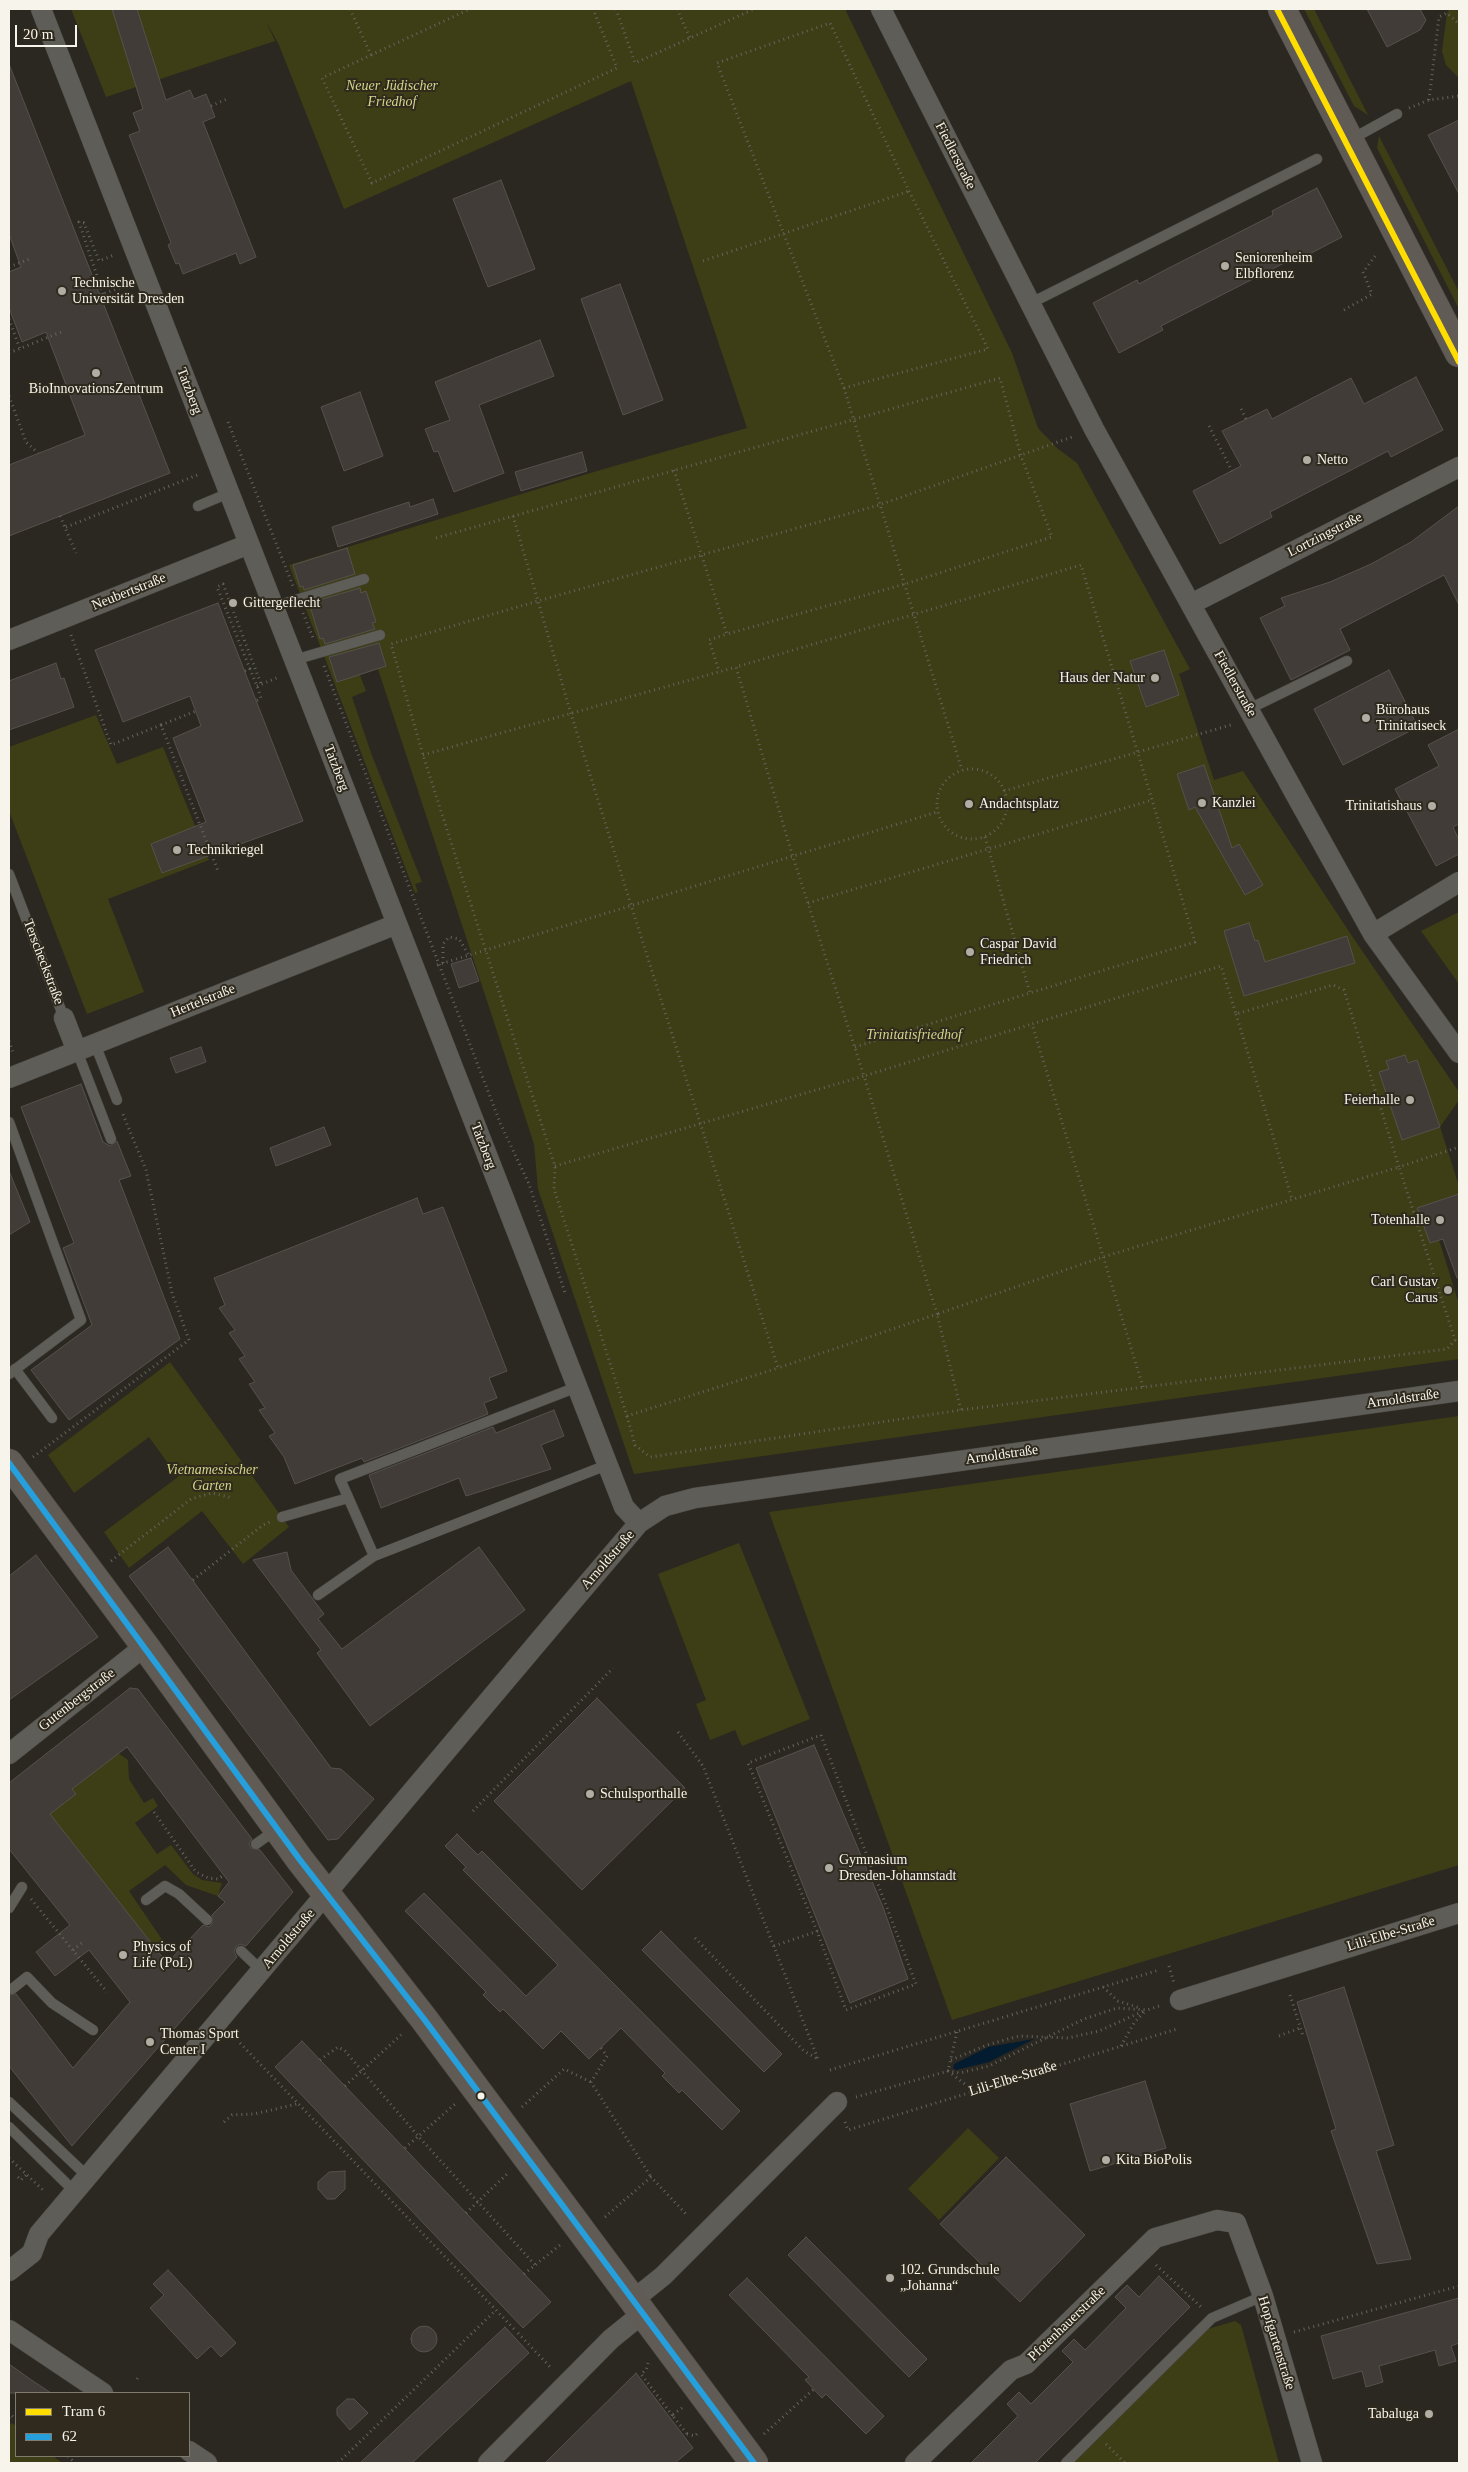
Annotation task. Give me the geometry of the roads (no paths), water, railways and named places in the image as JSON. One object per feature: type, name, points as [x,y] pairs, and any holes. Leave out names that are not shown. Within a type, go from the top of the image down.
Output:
[{"type":"street","name":"Tatzberg","points":[[41,9],[607,1465],[624,1508],[639,1524]]},
{"type":"street","name":"Fiedlerstraße","points":[[881,9],[1094,429],[1373,934],[1459,1054]]},
{"type":"street","points":[[1282,9],[1459,352]]},
{"type":"street","name":"Lortzingstraße","points":[[1191,604],[1459,466]]},
{"type":"street","name":"Neubertstraße","points":[[9,640],[249,544]]},
{"type":"street","points":[[1373,934],[1459,882]]},
{"type":"street","name":"Hertelstraße","points":[[9,1078],[397,924]]},
{"type":"street","name":"Terscheckstraße","points":[[64,1018],[76,1051]]},
{"type":"street","name":"Arnoldstraße","points":[[9,2271],[32,2253],[39,2234],[639,1524],[664,1506],[695,1498],[1459,1391]]},
{"type":"street","points":[[11,1467],[145,1646],[277,1829],[754,2463]]},
{"type":"street","name":"Gutenbergstraße","points":[[9,1754],[145,1646]]},
{"type":"street","name":"Lili-Elbe-Straße","points":[[1180,2000],[1459,1913]]},
{"type":"street","points":[[488,2463],[611,2339],[663,2276],[836,2102]]},
{"type":"street","name":"Pfotenhauerstraße","points":[[915,2463],[1011,2370],[1026,2364],[1155,2238],[1217,2220],[1236,2223]]},
{"type":"street","name":"Hopfgartenstraße","points":[[1236,2223],[1262,2296],[1312,2463]]},
{"type":"street","name":"Arnoldstraße","points":[[9,2264],[20,2243],[39,2234]]},
{"type":"street","points":[[9,2330],[101,2392]]},
{"type":"street","points":[[190,2452],[207,2463]]},
{"type":"lane","points":[[1350,140],[1397,114]]},
{"type":"lane","points":[[1029,304],[1317,159]]},
{"type":"lane","points":[[198,506],[229,493]]},
{"type":"lane","points":[[273,607],[364,579]]},
{"type":"lane","points":[[294,660],[380,635]]},
{"type":"lane","points":[[1251,713],[1347,661]]},
{"type":"lane","name":"Terscheckstraße","points":[[9,874],[64,1018]]},
{"type":"lane","points":[[95,1044],[117,1100]]},
{"type":"lane","points":[[76,1051],[111,1139]]},
{"type":"lane","points":[[9,1122],[81,1320],[12,1372],[52,1418]]},
{"type":"lane","points":[[374,1556],[340,1479],[577,1387]]},
{"type":"lane","points":[[318,1595],[374,1556],[607,1465]]},
{"type":"lane","points":[[282,1517],[348,1498]]},
{"type":"lane","points":[[256,1844],[277,1829]]},
{"type":"lane","points":[[146,1900],[165,1886],[179,1894],[207,1920]]},
{"type":"lane","points":[[9,1908],[22,1887]]},
{"type":"lane","points":[[241,1951],[262,1971]]},
{"type":"lane","points":[[12,1989],[27,1977],[52,2003],[94,2030]]},
{"type":"lane","points":[[9,2102],[81,2184]]},
{"type":"lane","points":[[9,2127],[81,2184]]},
{"type":"lane","points":[[1066,2463],[1212,2318],[1262,2296]]},
{"type":"water","points":[[1034,2039],[989,2062],[956,2070],[953,2068],[954,2064],[988,2047]]},
{"type":"tram line","name":"6","points":[[1277,9],[1459,362]]},
{"type":"place","name":"Seniorenheim Elbflorenz","points":[[1225,266]]},
{"type":"place","name":"Technische Universität Dresden","points":[[62,291]]},
{"type":"place","name":"BioInnovationsZentrum","points":[[96,373]]},
{"type":"place","name":"Netto","points":[[1307,460]]},
{"type":"place","name":"Gittergeflecht","points":[[233,603]]},
{"type":"place","name":"Haus der Natur","points":[[1155,678]]},
{"type":"place","name":"Bürohaus Trinitatiseck","points":[[1366,718]]},
{"type":"place","name":"Kanzlei","points":[[1202,803]]},
{"type":"place","name":"Andachtsplatz","points":[[969,804]]},
{"type":"place","name":"Trinitatishaus","points":[[1432,806]]},
{"type":"place","name":"Technikriegel","points":[[177,850]]},
{"type":"place","name":"Caspar David Friedrich","points":[[970,952]]},
{"type":"place","name":"Feierhalle","points":[[1410,1100]]},
{"type":"place","name":"Totenhalle","points":[[1440,1220]]},
{"type":"place","name":"Carl Gustav Carus","points":[[1448,1290]]},
{"type":"place","name":"Schulsporthalle","points":[[590,1794]]},
{"type":"place","name":"Gymnasium Dresden-Johannstadt","points":[[829,1868]]},
{"type":"place","name":"Physics of Life (PoL)","points":[[123,1955]]},
{"type":"place","name":"Thomas Sport Center I","points":[[150,2042]]},
{"type":"place","name":"Kita BioPolis","points":[[1106,2160]]},
{"type":"place","name":"102. Grundschule „Johanna“","points":[[890,2278]]},
{"type":"place","name":"Tabaluga","points":[[1429,2414]]},
{"type":"park label","name":"Neuer Jüdischer Friedhof","points":[[392,94]]},
{"type":"park label","name":"Trinitatisfriedhof","points":[[914,1035]]},
{"type":"park label","name":"Vietnamesischer Garten","points":[[212,1478]]}]
